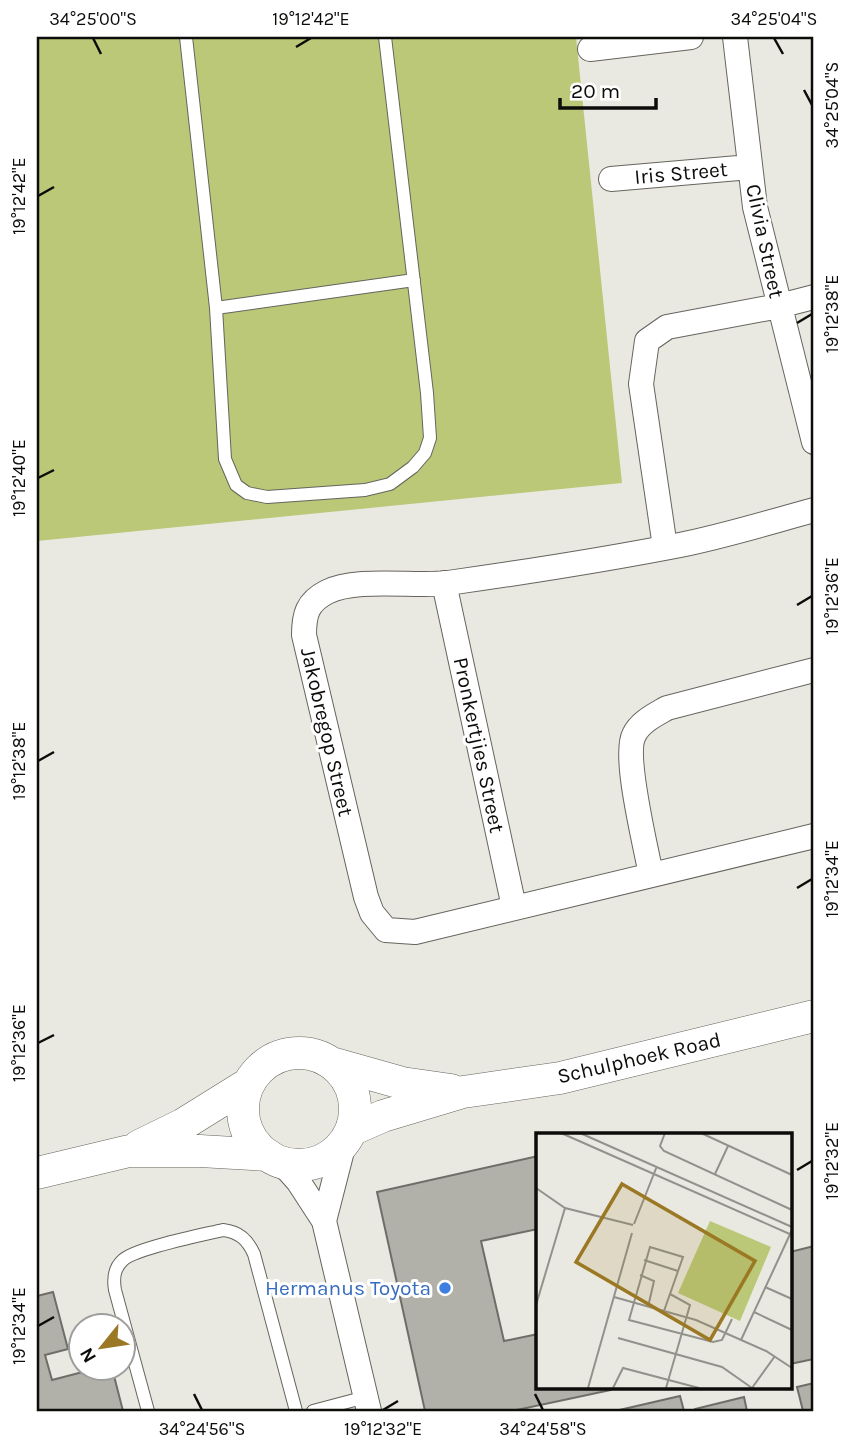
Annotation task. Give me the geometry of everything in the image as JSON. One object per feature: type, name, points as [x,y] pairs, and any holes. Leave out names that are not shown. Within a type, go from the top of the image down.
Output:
[{"type":"street","points":[[590,49],[691,37]]},
{"type":"street","name":"Clivia Street","points":[[735,37],[755,207],[814,442]]},
{"type":"street","name":"Iris Street","points":[[611,179],[750,167]]},
{"type":"street","points":[[665,547],[641,384],[647,341],[667,327],[814,297]]},
{"type":"street","name":"Jakobregop Street","points":[[814,510],[665,547],[594,561],[444,583],[353,586],[329,590],[309,605],[304,615],[304,635],[366,897],[378,922],[386,930],[415,932],[814,836]]},
{"type":"street","name":"Pronkertjies Street","points":[[444,583],[514,908]]},
{"type":"street","points":[[651,875],[631,766],[632,738],[638,729],[667,708],[814,670]]},
{"type":"street","name":"Schulphoek Road","points":[[347,1136],[383,1116],[463,1092],[560,1078],[814,1016]]},
{"type":"street","points":[[324,1221],[355,1112],[353,1093],[344,1076],[331,1063],[316,1055],[285,1054],[270,1060],[257,1070],[243,1099],[243,1115],[247,1131],[255,1145],[298,1181],[324,1221],[367,1404]]},
{"type":"street","name":"Schulphoek Road","points":[[331,1063],[402,1083],[463,1092]]},
{"type":"street","points":[[129,1152],[182,1125],[248,1084]]},
{"type":"street","points":[[37,1173],[129,1152],[200,1151],[274,1159],[298,1165],[315,1163],[331,1155],[347,1136]]},
{"type":"lane","points":[[186,37],[216,308],[225,459],[236,485],[247,493],[267,497],[365,490],[390,484],[413,467],[425,453],[430,438],[385,37]]},
{"type":"lane","points":[[216,308],[414,280]]},
{"type":"lane","points":[[148,1411],[115,1290],[116,1268],[132,1254],[223,1230],[233,1231],[250,1244],[296,1411]]},
{"type":"lane","points":[[313,1411],[367,1404]]},
{"type":"green space","points":[[37,37],[576,37],[622,483],[37,541]]},
{"type":"building","name":"Hermanus Toyota","points":[[536,1156],[536,1229],[481,1241],[504,1341],[536,1334],[536,1388],[611,1390],[512,1411],[425,1411],[377,1192]]},
{"type":"building","points":[[814,1246],[814,1359],[792,1364],[792,1252]]},
{"type":"building","points":[[53,1292],[66,1341],[66,1350],[45,1355],[52,1380],[66,1376],[66,1382],[116,1382],[123,1411],[37,1411],[37,1296]]},
{"type":"building","points":[[814,1383],[814,1411],[803,1411],[797,1387]]},
{"type":"building","points":[[680,1396],[684,1411],[615,1411]]},
{"type":"building","points":[[744,1397],[747,1411],[695,1411],[695,1409]]},
{"type":"place","name":"Hermanus Toyota","points":[[445,1288]]}]
